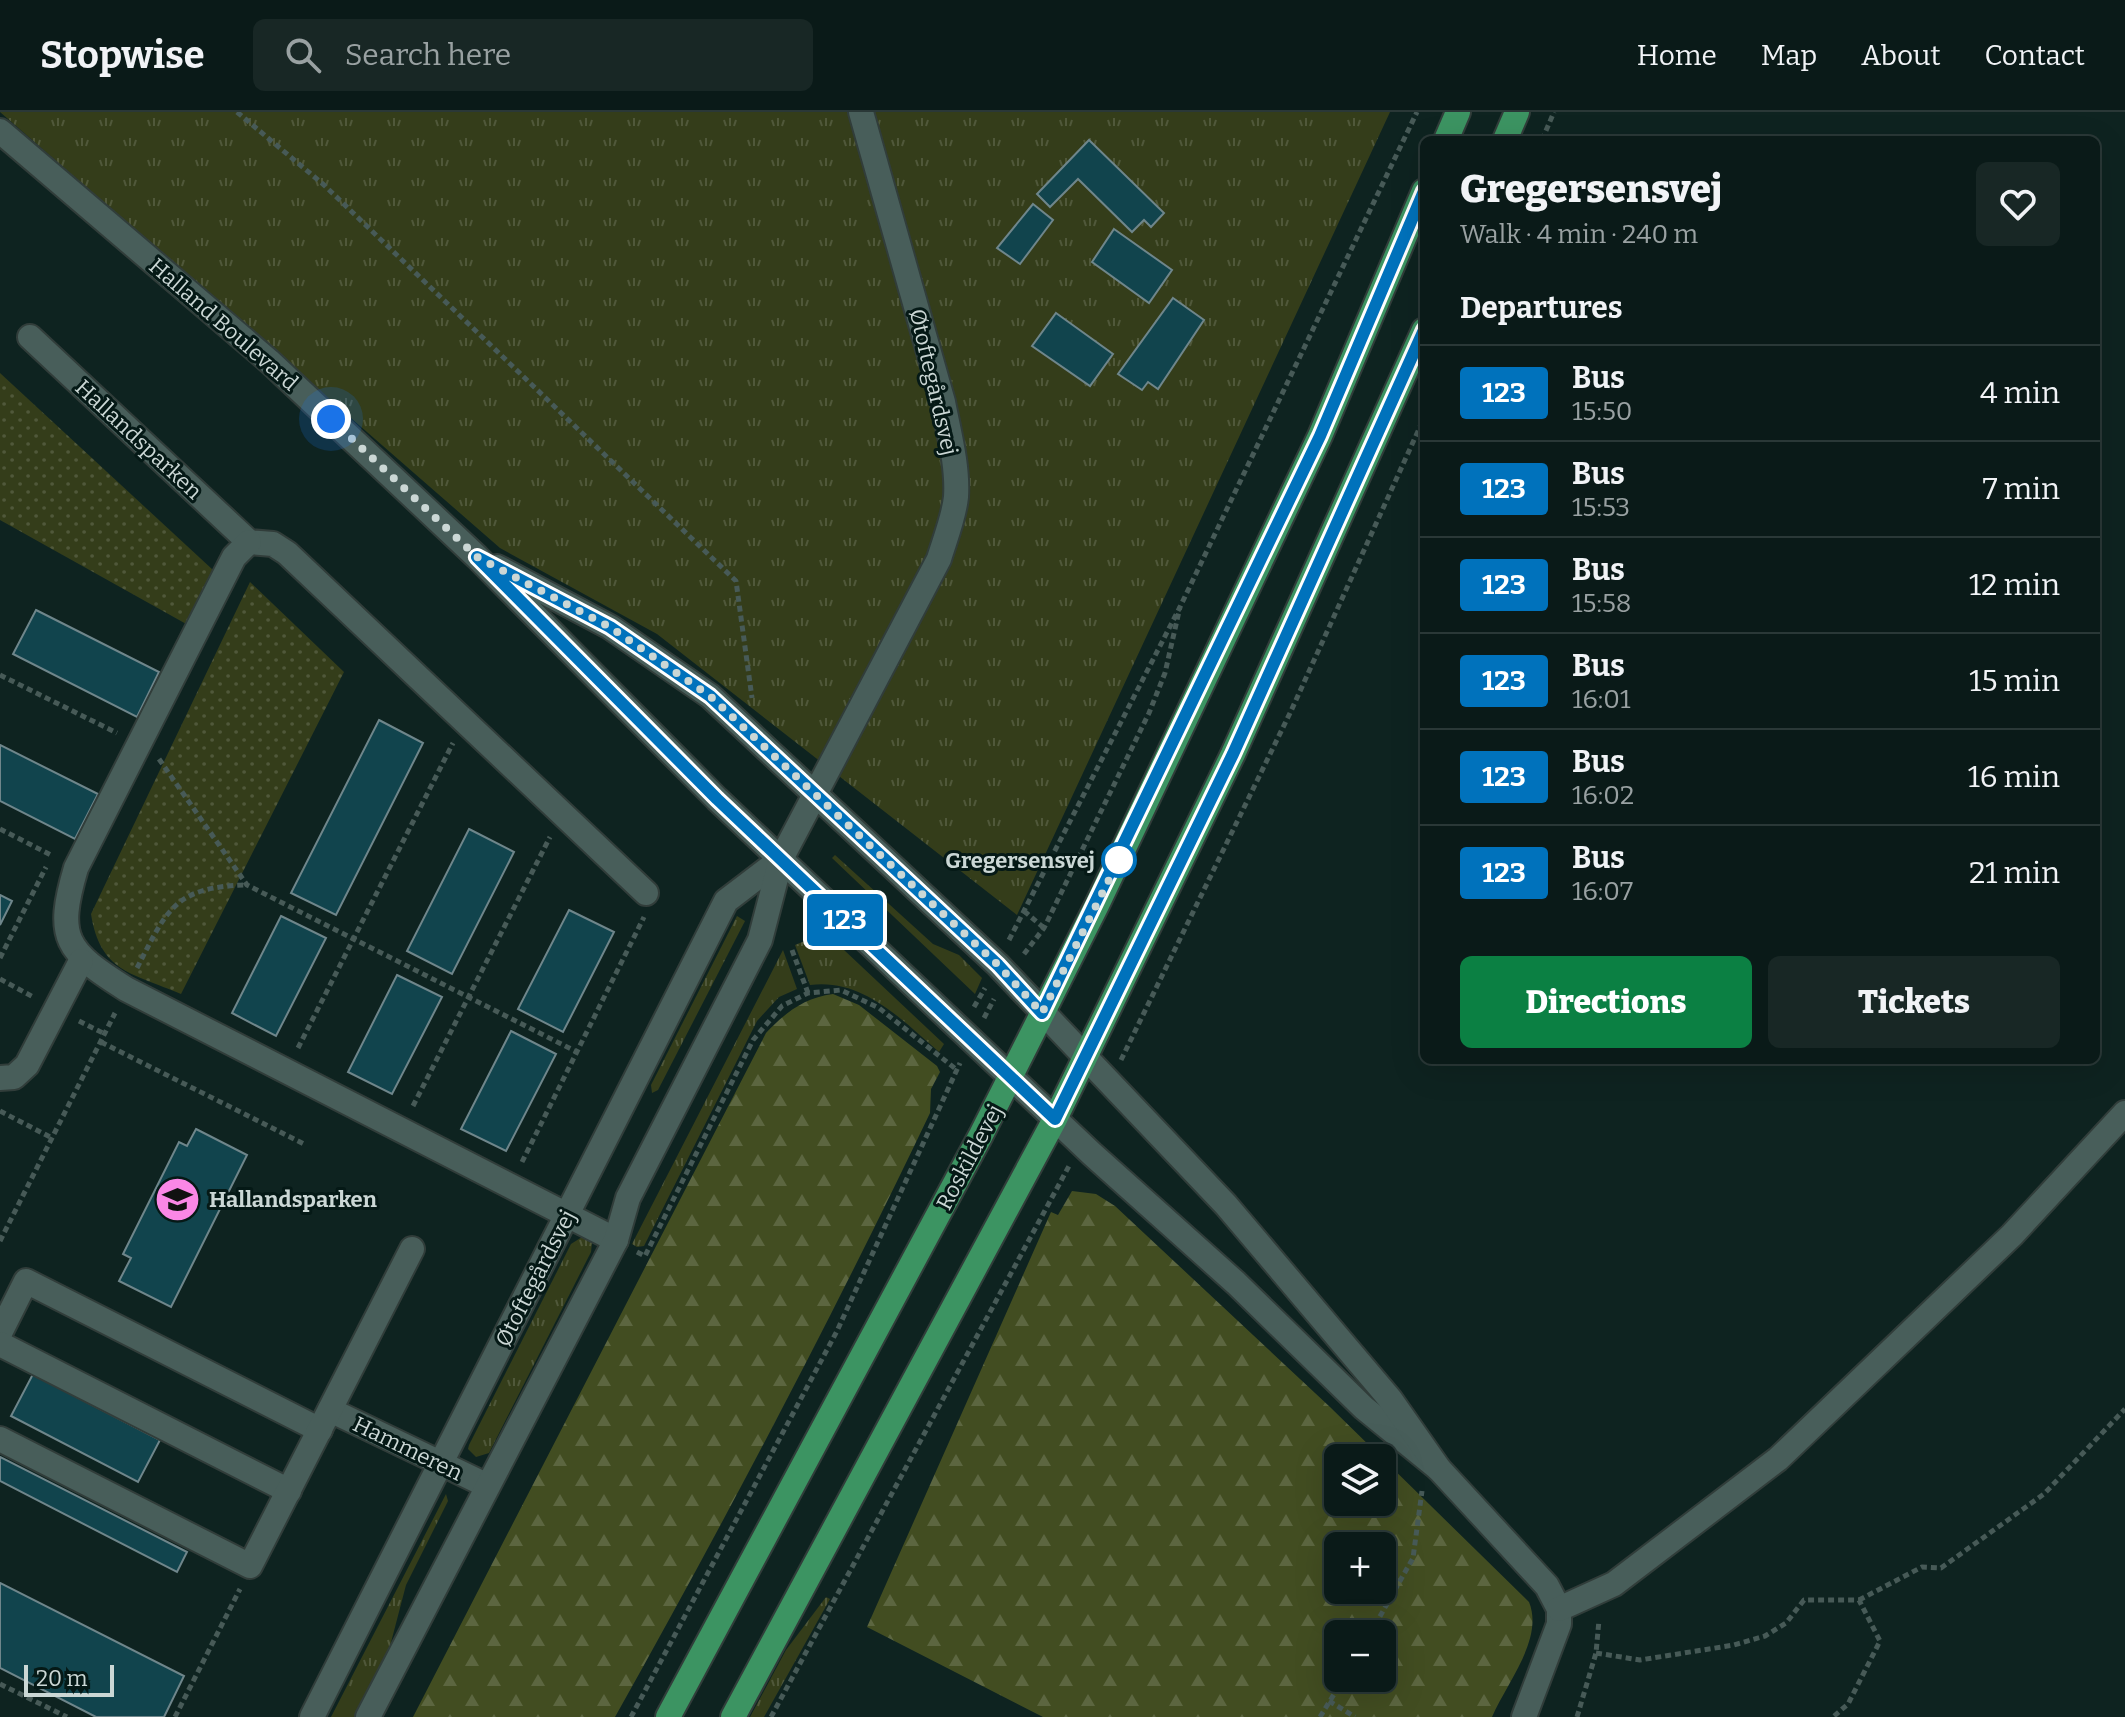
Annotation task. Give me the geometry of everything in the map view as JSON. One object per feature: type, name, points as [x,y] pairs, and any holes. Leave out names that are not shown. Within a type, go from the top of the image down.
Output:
[{"type":"main road","points":[[1448,136],[1458,112]]},
{"type":"main road","points":[[1507,136],[1517,112]]},
{"type":"main road","name":"Roskildevej","points":[[668,1717],[1011,1076],[1314,450],[1420,200]]},
{"type":"main road","points":[[733,1717],[1055,1119],[1233,754],[1420,339]]},
{"type":"street","name":"Øtoftegårdsvej","points":[[368,1717],[616,1240],[628,1198],[760,940],[781,859],[939,559],[956,497],[953,450],[943,402],[861,112]]},
{"type":"street","name":"Halland Boulevard","points":[[0,131],[269,361],[477,557],[717,799],[1055,1119]]},
{"type":"street","name":"Hallandsparken","points":[[30,337],[249,542],[273,544],[287,553],[646,893]]},
{"type":"street","points":[[249,542],[234,557],[76,868],[65,904],[67,933],[81,961],[126,989],[616,1240]]},
{"type":"street","name":"Halland Boulevard","points":[[477,557],[610,627],[710,696],[1003,970],[1042,1013]]},
{"type":"street","name":"Øtoftegårdsvej","points":[[312,1717],[726,901],[781,859]]},
{"type":"street","points":[[0,1078],[14,1077],[27,1065],[81,961]]},
{"type":"street","points":[[1042,1013],[1226,1205],[1390,1399],[1439,1469],[1547,1586],[1559,1609],[1556,1636],[1524,1717]]},
{"type":"street","points":[[1559,1609],[1614,1584],[1778,1459],[2012,1235],[2125,1113]]},
{"type":"street","points":[[1055,1119],[1236,1283],[1364,1408],[1439,1469]]},
{"type":"street","points":[[0,1439],[250,1566],[412,1249]]},
{"type":"street","points":[[1236,1283],[1265,1250]]},
{"type":"street","name":"Hammeren","points":[[0,1333],[26,1281],[325,1420],[441,1464],[486,1485]]},
{"type":"street","points":[[0,1344],[289,1491]]},
{"type":"path","points":[[237,112],[324,185],[736,581],[754,706]]},
{"type":"path","points":[[946,1061],[967,1035],[1003,970],[1024,911],[1180,607],[1417,112]]},
{"type":"path","points":[[1544,136],[1554,112]]},
{"type":"path","points":[[631,1717],[837,1331],[957,1070],[967,1035],[1003,970],[1044,928],[1149,713],[1165,673],[1180,607]]},
{"type":"path","points":[[287,1071],[464,721]]},
{"type":"path","points":[[402,1129],[562,813]]},
{"type":"path","points":[[0,829],[76,868]]},
{"type":"path","points":[[0,958],[52,856]]},
{"type":"path","points":[[0,1241],[167,911],[193,894],[224,885],[247,885],[577,1052]]},
{"type":"path","points":[[510,1184],[653,900],[646,893]]},
{"type":"path","points":[[1024,911],[1044,928]]},
{"type":"path","points":[[792,950],[808,993]]},
{"type":"path","points":[[616,1240],[645,1256],[753,1040],[782,1006],[808,993],[841,990],[879,1008],[957,1070]]},
{"type":"path","points":[[101,1042],[306,1145]]},
{"type":"path","points":[[0,1111],[52,1138]]},
{"type":"path","points":[[1577,1717],[1596,1653],[1640,1660],[1734,1645],[1765,1636],[1786,1623],[1804,1600],[1859,1600],[1922,1567],[1941,1568],[2044,1494],[2125,1409]]},
{"type":"path","points":[[1378,1620],[1413,1558],[1422,1491],[1439,1469]]},
{"type":"path","points":[[175,1717],[250,1566]]},
{"type":"path","points":[[1833,1717],[1848,1704],[1880,1641],[1859,1600]]},
{"type":"path","points":[[0,1684],[67,1717]]},
{"type":"path","points":[[1320,1717],[1335,1692]]},
{"type":"path","points":[[1329,1701],[1355,1717]]},
{"type":"green space","points":[[0,112],[1390,112],[1017,915],[657,634],[500,548]]},
{"type":"green space","points":[[0,373],[213,570],[188,625],[0,520]]},
{"type":"green space","points":[[250,582],[344,672],[181,994],[121,968],[102,948],[91,914]]},
{"type":"green space","points":[[835,855],[933,944],[959,955],[982,978],[975,994],[832,858]]},
{"type":"green space","points":[[737,916],[745,921],[658,1090],[652,1093],[651,1085]]},
{"type":"green space","points":[[812,938],[844,950],[944,1044],[939,1052],[896,1015],[864,995],[847,988],[810,985],[795,945]]},
{"type":"green space","points":[[783,950],[797,989],[779,997],[757,1021],[644,1246],[637,1247],[632,1244]]},
{"type":"green space","points":[[833,994],[859,1005],[937,1066],[940,1072],[931,1089],[930,1113],[777,1418],[615,1717],[413,1717],[766,1033],[796,1007]]},
{"type":"green space","points":[[1072,1191],[1096,1194],[1115,1206],[1368,1444],[1324,1444],[1324,1516],[1396,1516],[1396,1472],[1529,1602],[1532,1631],[1528,1645],[1492,1717],[1043,1717],[867,1627],[1051,1212],[1058,1215]]},
{"type":"green space","points":[[582,1237],[592,1243],[591,1252],[489,1453],[476,1457],[468,1449],[469,1445],[571,1244]]},
{"type":"green space","points":[[446,1494],[448,1501],[406,1585],[389,1650],[355,1717],[331,1717]]},
{"type":"green space","points":[[826,1597],[830,1599],[764,1717],[750,1717],[786,1650]]},
{"type":"building","points":[[1089,140],[1164,213],[1151,227],[1144,220],[1132,232],[1078,179],[1050,207],[1037,194]]},
{"type":"building","points":[[1033,204],[1053,220],[1020,264],[997,248]]},
{"type":"building","points":[[1114,229],[1172,270],[1149,303],[1092,262]]},
{"type":"building","points":[[1173,298],[1204,320],[1158,389],[1148,382],[1142,390],[1118,374]]},
{"type":"building","points":[[1056,313],[1113,354],[1090,386],[1032,346]]},
{"type":"building","points":[[36,610],[159,672],[137,717],[13,654]]},
{"type":"building","points":[[379,720],[423,743],[336,915],[291,893]]},
{"type":"building","points":[[0,745],[98,794],[75,839],[0,801]]},
{"type":"building","points":[[469,829],[514,852],[452,974],[407,951]]},
{"type":"building","points":[[0,895],[12,901],[0,925]]},
{"type":"building","points":[[569,910],[614,932],[563,1032],[518,1009]]},
{"type":"building","points":[[281,916],[326,938],[276,1036],[232,1013]]},
{"type":"building","points":[[397,975],[442,997],[392,1094],[348,1072]]},
{"type":"building","points":[[511,1031],[556,1054],[506,1151],[461,1129]]},
{"type":"building","points":[[196,1129],[247,1155],[171,1307],[119,1281],[131,1258],[123,1254],[179,1142],[187,1146]]},
{"type":"building","points":[[33,1374],[160,1440],[138,1482],[11,1416]]},
{"type":"building","points":[[0,1457],[187,1552],[177,1572],[0,1481]]},
{"type":"building","points":[[0,1583],[184,1676],[164,1717],[96,1717],[0,1668]]},
{"type":"bus line","name":"123","points":[[1420,200],[1320,436],[1236,617],[1042,1013],[998,965],[710,696],[610,627],[477,557],[717,799],[1055,1119],[1233,754],[1370,457],[1420,339]]},
{"type":"place","name":"Gregersensvej","points":[[1119,860]]},
{"type":"place","name":"Hallandsparken","points":[[178,1199]]},
{"type":"route","points":[[331,419],[477,557],[610,627],[710,696],[998,965],[1042,1013],[1119,860]]}]
